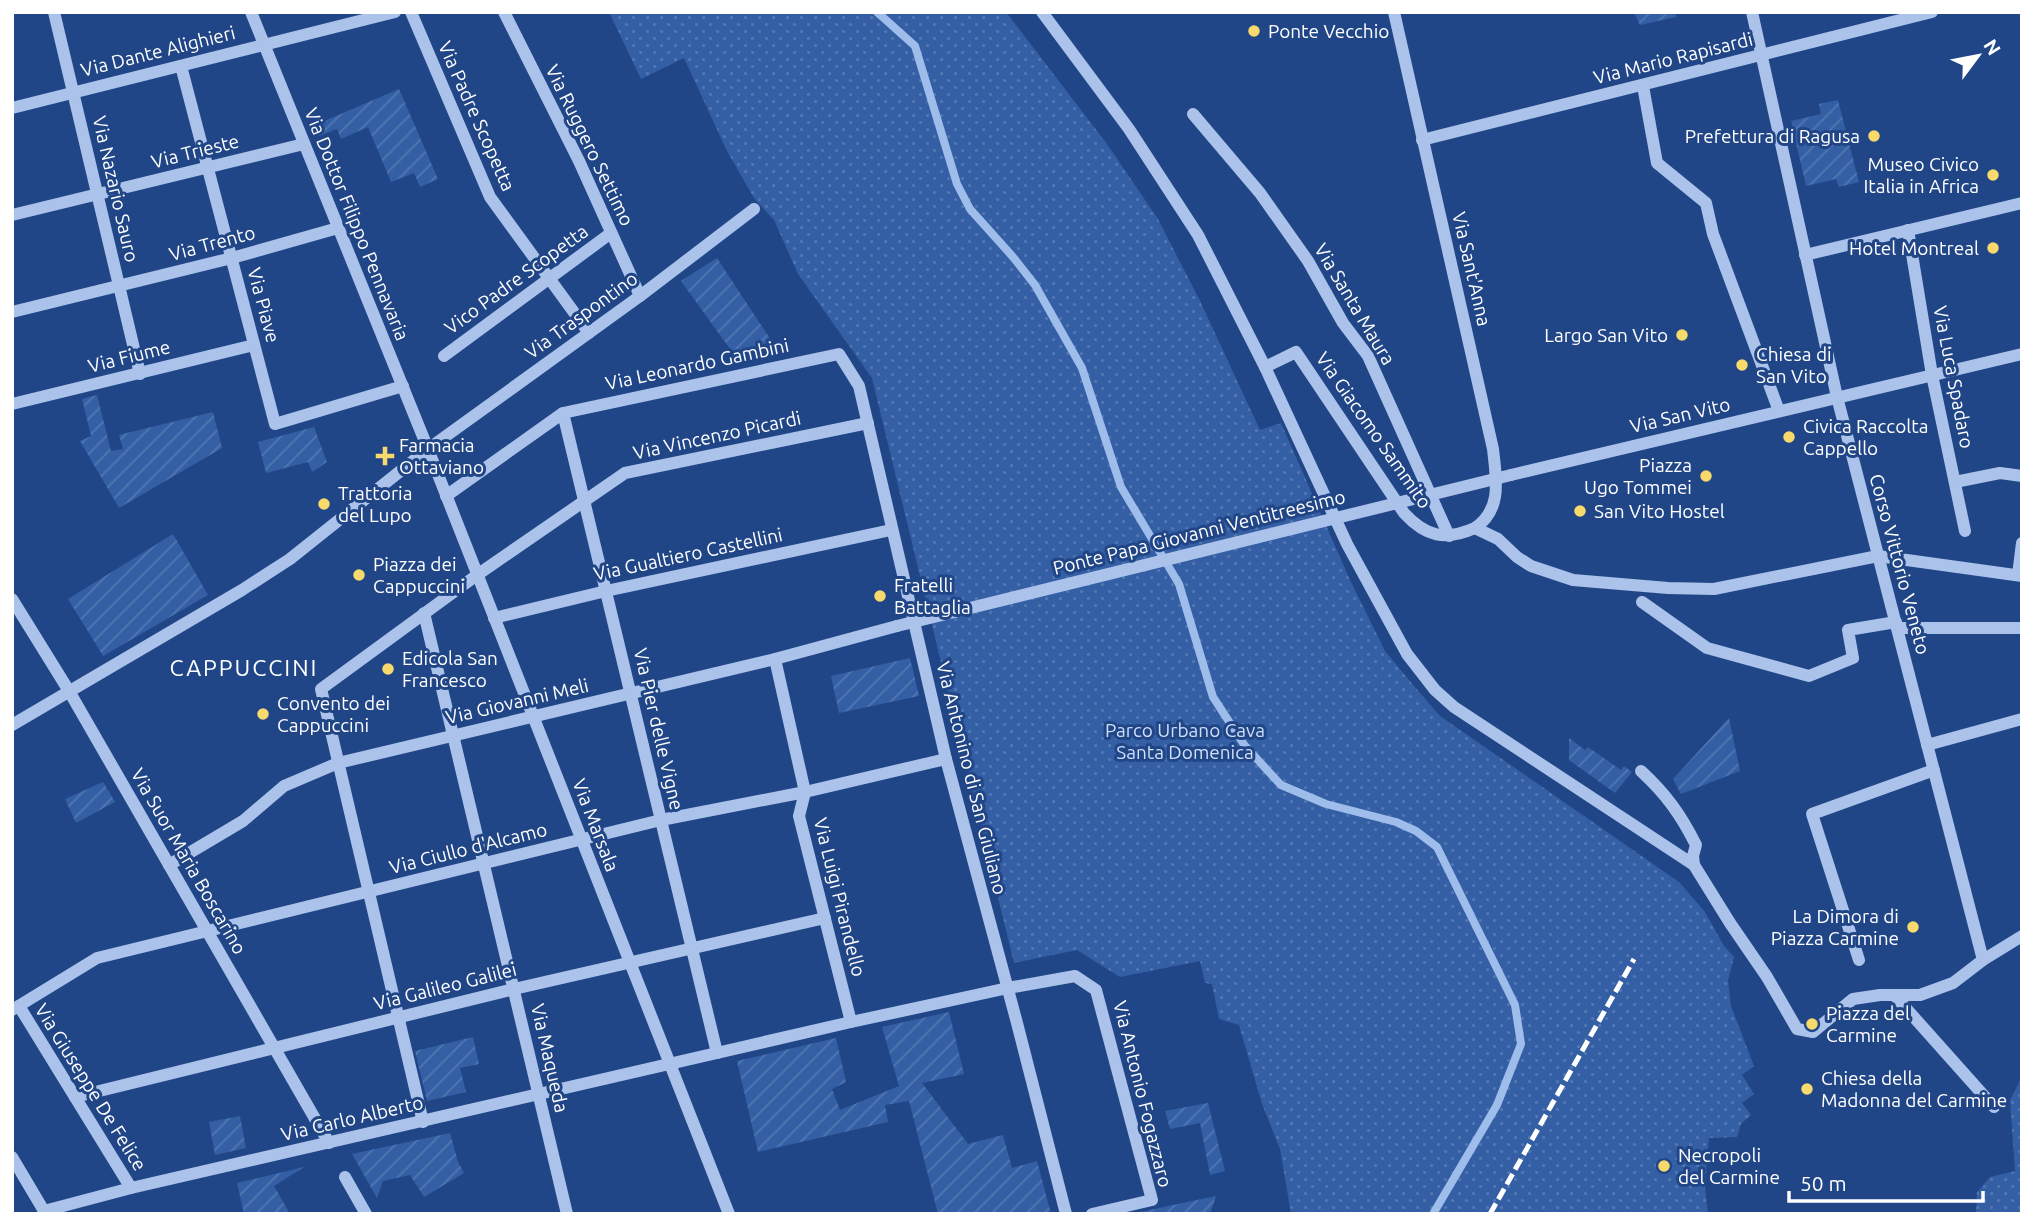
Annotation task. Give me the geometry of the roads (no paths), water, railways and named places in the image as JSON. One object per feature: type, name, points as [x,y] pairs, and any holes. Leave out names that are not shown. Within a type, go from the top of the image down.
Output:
[{"type":"street","name":"Via Nazario Sauro","points":[[54,12],[140,374]]},
{"type":"street","name":"Via Dottor Filippo Pennavaria","points":[[251,12],[428,449]]},
{"type":"street","name":"Via Dante Alighieri","points":[[12,108],[395,12]]},
{"type":"street","name":"Via Padre Scopetta","points":[[411,12],[490,197],[589,333]]},
{"type":"street","name":"Via Ruggero Settimo","points":[[504,12],[579,161],[640,296]]},
{"type":"street","points":[[1042,12],[1142,147],[1199,235],[1347,544],[1407,654],[1435,690],[1454,707],[1694,865],[1777,993],[1797,1029],[1813,1032],[1853,999],[1880,995],[1920,995],[1953,983],[1983,960],[2022,936]]},
{"type":"street","name":"Via Sant'Anna","points":[[1394,12],[1493,449],[1496,502],[1485,521],[1475,528]]},
{"type":"street","name":"Corso Vittorio Veneto","points":[[1752,12],[1837,397],[1983,960]]},
{"type":"street","name":"Via Mario Rapisardi","points":[[1422,140],[1932,12]]},
{"type":"street","name":"Via Piave","points":[[181,66],[275,424],[403,386]]},
{"type":"street","points":[[1643,86],[1657,163],[1706,204],[1713,234],[1779,411]]},
{"type":"street","name":"Via Santa Maura","points":[[1193,114],[1260,193],[1308,261],[1343,323],[1368,356],[1449,536]]},
{"type":"street","name":"Via Trieste","points":[[12,215],[304,144]]},
{"type":"street","points":[[1805,255],[2022,202]]},
{"type":"street","name":"Via Traspontino","points":[[12,725],[290,559],[428,449],[640,296],[754,209]]},
{"type":"street","name":"Via Trento","points":[[12,312],[232,258],[338,228]]},
{"type":"street","name":"Via Luca Spadaro","points":[[1908,230],[1932,375],[1965,531]]},
{"type":"street","name":"Vico Padre Scopetta","points":[[444,356],[611,233]]},
{"type":"street","name":"Via Fiume","points":[[12,404],[254,345]]},
{"type":"street","name":"Via Giacomo Sammito","points":[[1265,368],[1296,352],[1404,513],[1426,531],[1449,536]]},
{"type":"street","name":"Via Leonardo Gambini","points":[[563,413],[839,354]]},
{"type":"street","name":"Via Antonino di San Giuliano","points":[[839,354],[859,386],[869,423],[891,530],[946,759],[1066,1214]]},
{"type":"street","name":"Via San Vito","points":[[1511,475],[2022,354]]},
{"type":"street","points":[[446,496],[563,413]]},
{"type":"street","name":"Via Pier delle Vigne","points":[[563,413],[717,1053]]},
{"type":"street","name":"Via Vincenzo Picardi","points":[[338,763],[321,689],[426,620],[477,575],[625,473],[869,423]]},
{"type":"street","name":"Via Marsala","points":[[428,449],[729,1214]]},
{"type":"street","points":[[1955,482],[2000,473],[2022,476]]},
{"type":"street","name":"Ponte Papa Giovanni Ventitreesimo","points":[[897,626],[1511,475]]},
{"type":"street","points":[[1449,536],[1475,528],[1498,539],[1531,566],[1573,580],[1714,589],[1878,556],[2020,575],[2022,543]]},
{"type":"street","name":"Via Gualtiero Castellini","points":[[494,618],[606,591],[891,530]]},
{"type":"street","name":"Via Suor Maria Boscarino","points":[[12,599],[69,691],[329,1143]]},
{"type":"street","points":[[1642,602],[1707,648],[1809,676],[1853,658],[1848,630],[1896,625],[2022,628]]},
{"type":"street","name":"Via Maqueda","points":[[426,620],[567,1214]]},
{"type":"street","name":"Via Giovanni Meli","points":[[169,865],[243,821],[284,786],[338,763],[775,659],[897,626]]},
{"type":"street","name":"Via Luigi Pirandello","points":[[775,659],[805,792],[799,816],[851,1021]]},
{"type":"street","points":[[1927,745],[2022,719]]},
{"type":"street","name":"Via Ciullo d'Alcamo","points":[[15,1008],[97,958],[661,820],[805,792],[946,759]]},
{"type":"street","points":[[338,763],[423,1122]]},
{"type":"street","points":[[1859,960],[1812,814],[1934,770]]},
{"type":"street","points":[[1641,771],[1664,792],[1684,820],[1696,845],[1694,865]]},
{"type":"street","name":"Via Galileo Galilei","points":[[75,1097],[514,989],[825,918]]},
{"type":"street","name":"Via Antonio Fogazzaro","points":[[1008,988],[1075,975],[1096,990],[1152,1200],[1092,1214]]},
{"type":"street","name":"Via Carlo Alberto","points":[[44,1212],[131,1188],[851,1021],[1008,988]]},
{"type":"street","points":[[1895,996],[1994,1107]]},
{"type":"street","name":"Via Giuseppe De Felice","points":[[15,1008],[75,1097],[131,1188]]},
{"type":"street","points":[[12,1157],[44,1212]]},
{"type":"street","points":[[345,1177],[366,1214]]},
{"type":"waterway","points":[[877,12],[915,46],[957,184],[970,209],[1035,285],[1082,368],[1121,487],[1179,584],[1213,697],[1245,746],[1281,785],[1326,804],[1396,822],[1416,831],[1437,847],[1515,1005],[1521,1044],[1497,1105],[1433,1214]]},
{"type":"railway","points":[[1490,1214],[1634,959]]},
{"type":"place","name":"Ponte Vecchio","points":[[1254,31]]},
{"type":"place","name":"Prefettura di Ragusa","points":[[1874,136]]},
{"type":"place","name":"Museo Civico Italia in Africa","points":[[1993,175]]},
{"type":"place","name":"Hotel Montreal","points":[[1993,248]]},
{"type":"place","name":"Largo San Vito","points":[[1682,335]]},
{"type":"place","name":"Chiesa di San Vito","points":[[1742,365]]},
{"type":"place","name":"Civica Raccolta Cappello","points":[[1789,437]]},
{"type":"place","name":"Farmacia Ottaviano","points":[[385,456]]},
{"type":"place","name":"Piazza Ugo Tommei","points":[[1706,476]]},
{"type":"place","name":"Trattoria del Lupo","points":[[324,504]]},
{"type":"place","name":"San Vito Hostel","points":[[1580,511]]},
{"type":"place","name":"Piazza dei Cappuccini","points":[[359,575]]},
{"type":"place","name":"Fratelli Battaglia","points":[[880,596]]},
{"type":"place","name":"Edicola San Francesco","points":[[388,669]]},
{"type":"place","name":"Convento dei Cappuccini","points":[[263,714]]},
{"type":"place","name":"La Dimora di Piazza Carmine","points":[[1913,927]]},
{"type":"place","name":"Piazza del Carmine","points":[[1812,1024]]},
{"type":"place","name":"Chiesa della Madonna del Carmine","points":[[1807,1089]]},
{"type":"place","name":"Necropoli del Carmine","points":[[1664,1166]]},
{"type":"district","name":"CAPPUCCINI","points":[[244,668]]},
{"type":"park label","name":"Parco Urbano Cava Santa Domenica","points":[[1185,741]]}]
